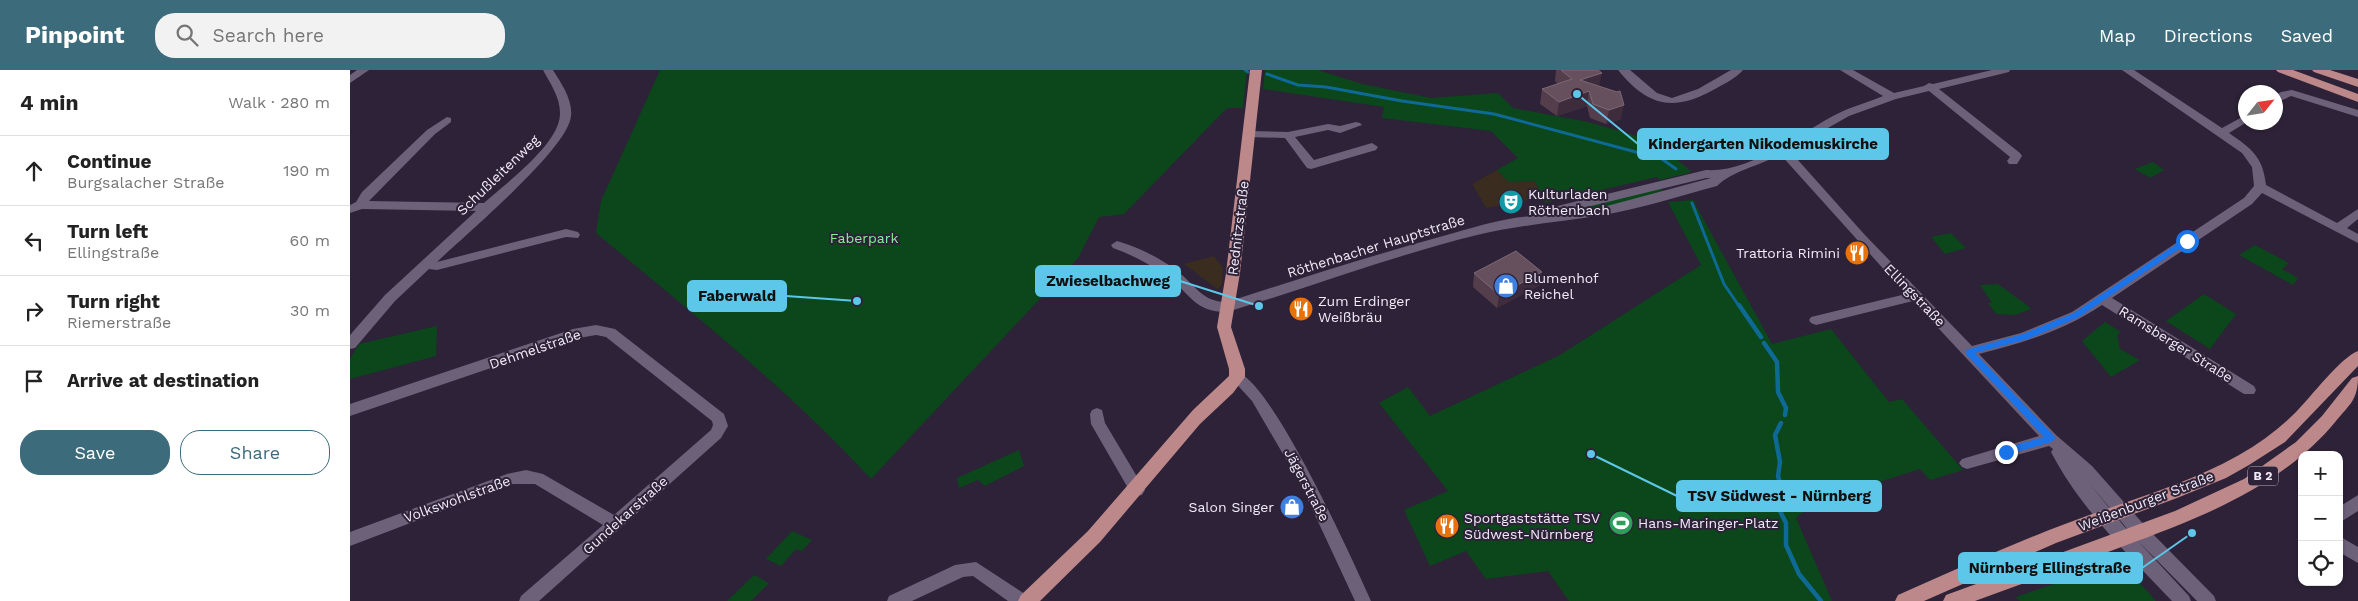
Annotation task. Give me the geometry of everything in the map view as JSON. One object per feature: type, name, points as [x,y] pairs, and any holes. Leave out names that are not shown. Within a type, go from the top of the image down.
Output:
[{"type":"main road","name":"Rednitzstraße","points":[[1238,377],[1224,327],[1256,70]]},
{"type":"main road","points":[[2284,70],[2358,98]]},
{"type":"main road","points":[[2318,70],[2358,83]]},
{"type":"main road","name":"Weißenburger Straße","points":[[1904,601],[2036,543],[2202,481],[2266,446],[2304,415],[2358,357]]},
{"type":"main road","points":[[1027,601],[1068,564],[1137,490],[1199,415],[1238,377]]},
{"type":"main road","name":"Weißenburger Straße","points":[[1952,601],[2123,539],[2229,495],[2276,467],[2315,435],[2358,382]]},
{"type":"street","points":[[350,80],[364,70]]},
{"type":"street","name":"Schußleitenweg","points":[[350,344],[376,313],[541,156],[559,136],[564,124],[567,106],[548,70]]},
{"type":"street","points":[[1623,70],[1658,98],[1670,102],[1682,100],[1738,70]]},
{"type":"street","points":[[1845,70],[1892,96]]},
{"type":"street","name":"Röthenbacher Hauptstraße","points":[[1227,307],[1384,257],[1477,231],[1535,219],[1560,218],[1652,200],[1713,183],[1721,175],[1760,161],[1845,114],[1892,96],[2005,70]]},
{"type":"street","points":[[1969,352],[2042,330],[2077,315],[2248,200],[2260,187],[2260,174],[2254,160],[2240,145],[2127,70]]},
{"type":"street","points":[[1929,86],[2016,156],[2013,161]]},
{"type":"street","points":[[2283,95],[2292,93],[2358,114]]},
{"type":"street","points":[[355,207],[431,132],[447,120]]},
{"type":"street","points":[[2222,133],[2238,123]]},
{"type":"street","points":[[1249,134],[1288,134],[1328,127],[1340,130],[1356,124]]},
{"type":"street","points":[[1288,134],[1311,165],[1372,147]]},
{"type":"street","name":"Ellingstraße","points":[[1782,149],[1835,210],[1915,296],[2051,438],[2068,466],[2114,514]]},
{"type":"street","points":[[2260,187],[2358,239]]},
{"type":"street","points":[[355,207],[486,207]]},
{"type":"street","points":[[2338,228],[2358,213]]},
{"type":"street","points":[[426,264],[437,266],[566,233],[574,235]]},
{"type":"street","points":[[1117,245],[1137,252],[1160,265],[1182,282],[1204,303],[1214,307],[1227,307]]},
{"type":"street","points":[[1816,320],[1915,296]]},
{"type":"street","name":"Ramsberger Straße","points":[[2103,299],[2249,390]]},
{"type":"street","name":"Dehmelstraße","points":[[350,410],[578,333],[596,330],[610,333],[719,418],[721,426]]},
{"type":"street","name":"Jägerstraße","points":[[1238,377],[1257,397],[1307,482],[1364,601]]},
{"type":"street","points":[[1097,414],[1098,424],[1137,490]]},
{"type":"street","name":"Gundekarstraße","points":[[526,601],[563,572],[716,434],[721,426]]},
{"type":"street","points":[[1967,463],[2051,438]]},
{"type":"street","name":"Volkswohlstraße","points":[[350,538],[512,478],[526,476],[538,478],[615,524]]},
{"type":"street","points":[[2343,513],[2358,502]]},
{"type":"street","points":[[2114,514],[2140,532],[2208,601]]},
{"type":"street","points":[[2114,514],[2123,539],[2183,601]]},
{"type":"street","points":[[2343,546],[2358,556]]},
{"type":"street","points":[[895,601],[961,570],[976,569],[1022,601]]},
{"type":"shaded area","points":[[1497,170],[1509,182],[1535,181],[1542,197],[1486,208],[1472,184]]},
{"type":"shaded area","points":[[1214,256],[1223,268],[1222,285],[1217,289],[1184,264]]},
{"type":"green space","name":"Faberpark","points":[[660,70],[1247,70],[1243,108],[1227,108],[1124,214],[1099,217],[1078,258],[871,479],[773,382],[596,233],[601,201]]},
{"type":"green space","points":[[1265,70],[1318,70],[1362,84],[1431,98],[1498,93],[1513,108],[1588,122],[1655,141],[1692,172],[1660,180],[1657,177],[1545,203],[1535,181],[1509,182],[1497,170],[1518,158],[1491,131],[1382,118],[1384,107],[1263,89]]},
{"type":"green space","points":[[2153,162],[2164,170],[2150,178],[2135,169]]},
{"type":"green space","points":[[1661,188],[1665,195],[1548,217],[1550,215]]},
{"type":"green space","points":[[1693,200],[1772,344],[1831,329],[1889,402],[1902,399],[1963,470],[1930,480],[1920,469],[1825,499],[1796,518],[1832,601],[1569,601],[1548,571],[1486,579],[1466,551],[1430,566],[1404,510],[1448,491],[1379,403],[1408,387],[1430,416],[1560,355],[1701,265],[1668,202]]},
{"type":"green space","points":[[1951,233],[1966,248],[1945,254],[1931,237]]},
{"type":"green space","points":[[2255,245],[2289,263],[2282,269],[2298,278],[2293,285],[2239,255]]},
{"type":"green space","points":[[1998,284],[2031,309],[2015,315],[1996,314],[1988,303],[1992,303],[1980,285]]},
{"type":"green space","points":[[2204,294],[2236,314],[2210,349],[2166,321]]},
{"type":"green space","points":[[2105,322],[2121,332],[2117,335],[2120,349],[2140,360],[2111,377],[2082,341]]},
{"type":"green space","points":[[437,326],[436,356],[350,379],[350,359],[359,344]]},
{"type":"green space","points":[[1019,450],[1024,466],[985,486],[978,480],[959,488],[957,478]]},
{"type":"green space","points":[[792,531],[812,540],[802,551],[796,549],[781,566],[766,559]]},
{"type":"green space","points":[[2108,565],[2116,566],[2129,573],[2156,601],[2020,601],[2016,597]]},
{"type":"green space","points":[[754,575],[769,583],[751,601],[727,601]]},
{"type":"building","points":[[1561,70],[1598,70],[1602,73],[1580,80],[1617,92],[1620,91],[1624,105],[1609,110],[1593,104],[1589,91],[1559,102],[1542,89],[1572,79]]},
{"type":"building","points":[[1516,251],[1542,272],[1499,295],[1474,273]]},
{"type":"waterway","points":[[1267,74],[1298,85],[1326,87],[1402,101],[1494,114],[1662,159],[1676,169]]},
{"type":"waterway","points":[[1692,203],[1724,284],[1739,306]]},
{"type":"waterway","points":[[1739,305],[1761,337]]},
{"type":"waterway","points":[[1764,343],[1777,362],[1778,392],[1786,408],[1785,415]]},
{"type":"waterway","points":[[1781,423],[1775,435],[1780,462],[1778,476],[1782,489],[1776,503],[1786,523],[1786,545],[1799,574],[1821,601]]},
{"type":"place","name":"Kindergarten Nikodemuskirche","points":[[1577,94]]},
{"type":"place","name":"Kulturladen Röthenbach","points":[[1511,202]]},
{"type":"place","name":"Trattoria Rimini","points":[[1857,253]]},
{"type":"place","name":"Blumenhof Reichel","points":[[1506,286]]},
{"type":"place","name":"Faberwald","points":[[857,301]]},
{"type":"place","name":"Zwieselbachweg","points":[[1259,306]]},
{"type":"place","name":"Zum Erdinger Weißbräu","points":[[1301,309]]},
{"type":"place","name":"TSV Südwest - Nürnberg","points":[[1591,454]]},
{"type":"place","name":"Salon Singer","points":[[1292,507]]},
{"type":"place","name":"Hans-Maringer-Platz","points":[[1621,523]]},
{"type":"place","name":"Sportgaststätte TSV Südwest-Nürnberg","points":[[1447,526]]},
{"type":"place","name":"Nürnberg Ellingstraße","points":[[2192,533]]},
{"type":"route","points":[[2006,452],[2051,438],[1969,352],[2025,336],[2077,315],[2187,241]]}]
